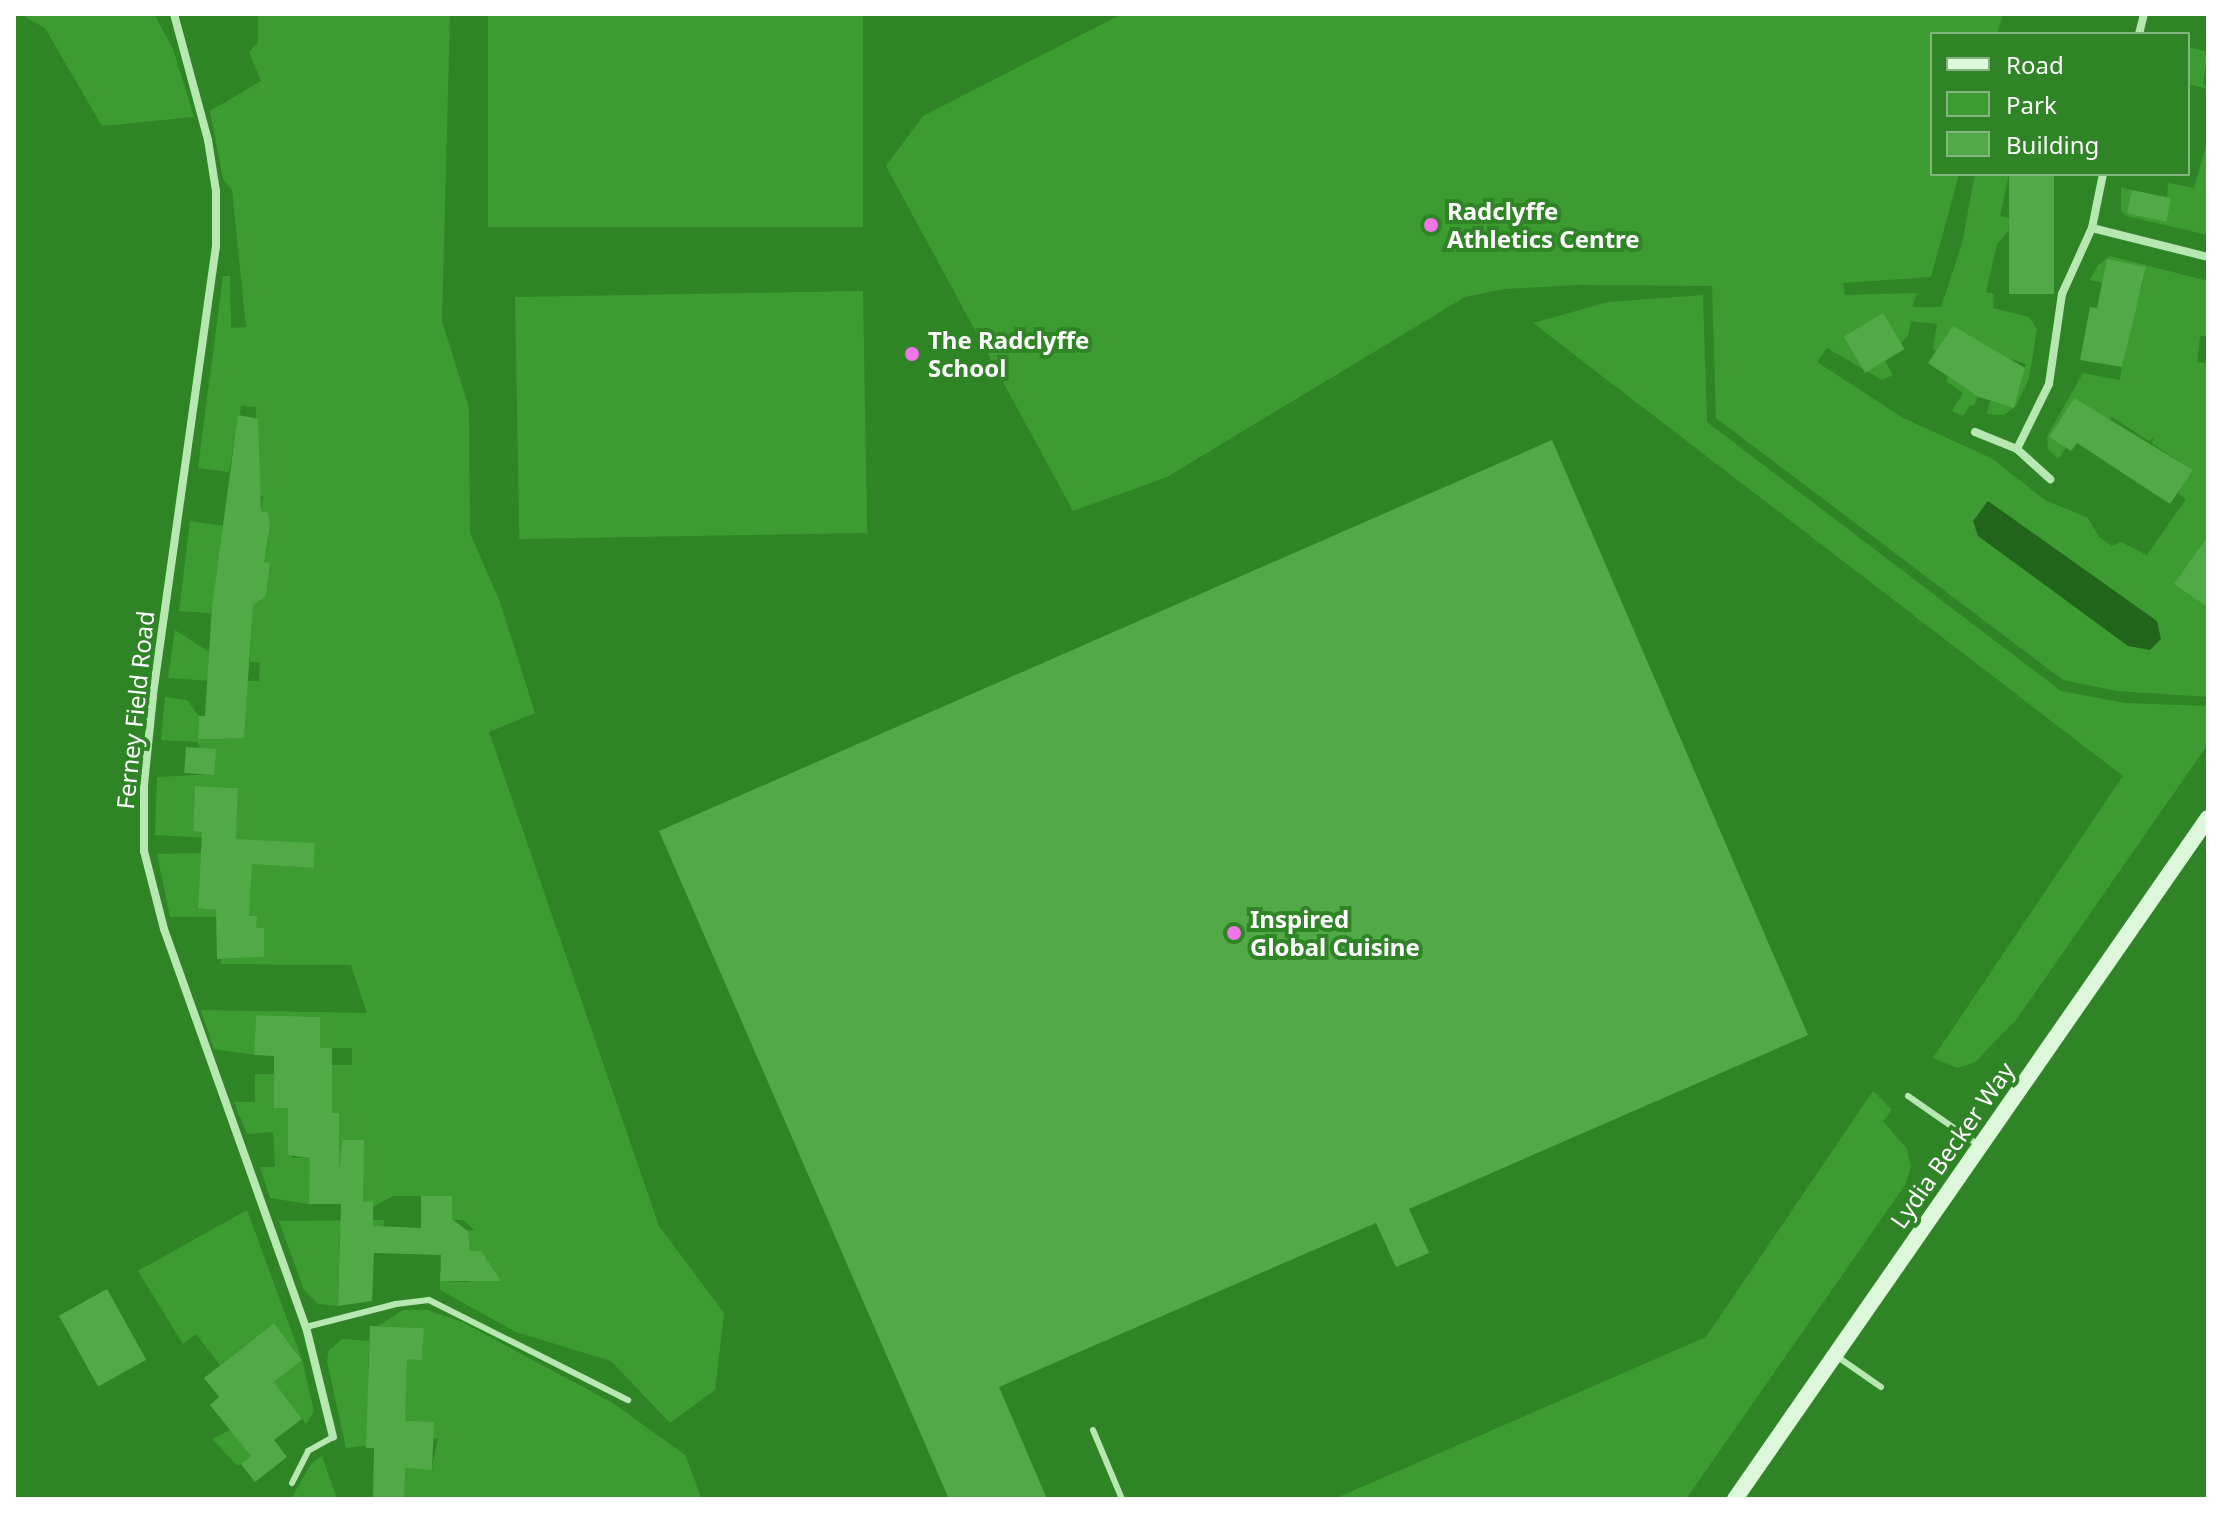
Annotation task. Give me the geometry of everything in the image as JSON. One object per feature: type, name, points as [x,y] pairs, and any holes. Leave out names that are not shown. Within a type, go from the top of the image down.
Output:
[{"type":"street","name":"Ferney Field Road","points":[[174,14],[208,140],[216,191],[216,246],[153,696],[144,785],[144,851],[164,929],[306,1327],[333,1437]]},
{"type":"street","points":[[2017,449],[2049,384],[2066,280],[2092,228],[2103,176]]},
{"type":"street","points":[[2092,228],[2208,257]]},
{"type":"street","points":[[1975,432],[2017,449],[2050,479]]},
{"type":"street","name":"Lydia Becker Way","points":[[1735,1499],[2208,818]]},
{"type":"lane","points":[[1908,1096],[1980,1146]]},
{"type":"lane","points":[[306,1327],[396,1304],[429,1300],[628,1400]]},
{"type":"lane","points":[[1835,1355],[1881,1387]]},
{"type":"lane","points":[[1093,1430],[1122,1499]]},
{"type":"lane","points":[[292,1483],[308,1451],[333,1437]]},
{"type":"green space","points":[[20,14],[154,14],[173,49],[194,117],[102,126],[45,28]]},
{"type":"green space","points":[[258,14],[450,14],[442,321],[469,408],[470,533],[500,602],[535,713],[489,732],[659,1226],[724,1313],[715,1390],[670,1423],[611,1361],[516,1332],[440,1290],[440,1281],[468,1282],[481,1252],[470,1251],[468,1231],[474,1230],[464,1220],[420,1219],[452,1216],[452,1196],[393,1196],[373,1207],[373,1201],[363,1202],[363,1169],[323,1169],[309,1204],[270,1198],[260,1167],[275,1167],[273,1132],[247,1134],[234,1102],[255,1102],[255,1074],[274,1074],[274,1108],[331,1108],[332,1065],[352,1065],[352,1048],[302,1048],[319,1017],[256,1015],[254,1055],[214,1049],[201,1010],[367,1013],[351,965],[221,964],[221,959],[264,957],[264,929],[256,928],[256,916],[170,917],[157,854],[201,853],[198,908],[234,911],[250,899],[251,883],[237,863],[314,868],[315,844],[155,835],[157,777],[214,774],[197,742],[161,740],[165,697],[187,700],[199,716],[198,738],[244,737],[245,721],[233,720],[234,707],[246,707],[247,691],[212,681],[168,678],[175,630],[209,652],[208,679],[259,681],[260,662],[250,662],[252,616],[179,611],[190,521],[223,526],[212,608],[266,596],[268,582],[252,575],[268,578],[270,564],[255,561],[266,553],[270,526],[268,512],[261,511],[263,496],[227,490],[258,493],[256,407],[241,406],[229,472],[198,468],[223,276],[230,276],[231,328],[246,327],[232,190],[223,179],[210,111],[261,81],[249,52],[258,42]],"holes":[[[195,786],[238,788],[236,833],[193,831]],[[288,1132],[291,1132],[339,1157],[292,1158]]]},
{"type":"green space","points":[[488,14],[863,14],[863,227],[488,227]]},
{"type":"green space","name":"Radclyffe Athletics Centre","points":[[1122,14],[2003,14],[1998,32],[1930,32],[1930,176],[1958,176],[1931,277],[1843,283],[1845,295],[1917,293],[1912,307],[1941,307],[1962,244],[1975,176],[2009,176],[2000,216],[2018,220],[1997,244],[1986,292],[1994,294],[1993,308],[2029,317],[2037,329],[2029,378],[2016,406],[2004,415],[1987,414],[1990,401],[2014,407],[2026,364],[2003,357],[1990,366],[1974,406],[1970,405],[1963,416],[1952,411],[1963,393],[1946,381],[1948,376],[1969,390],[1933,348],[1937,324],[1911,321],[1908,336],[1885,361],[1893,375],[1882,380],[1827,348],[1817,362],[1903,418],[1991,458],[2045,500],[2088,518],[2099,537],[2112,546],[2121,542],[2147,555],[2186,499],[2178,493],[2192,470],[2152,443],[2154,438],[2149,441],[2112,417],[2101,433],[2074,398],[2049,437],[2066,448],[2058,459],[2048,449],[2047,436],[2083,373],[2120,380],[2132,289],[2141,291],[2146,268],[2102,283],[2090,280],[2098,265],[2110,256],[2208,281],[2208,336],[2200,336],[2197,362],[2208,363],[2208,546],[2197,570],[2188,565],[2174,584],[2208,603],[2208,697],[2117,691],[2063,680],[1716,418],[1712,286],[1576,285],[1504,289],[1465,297],[1167,477],[1073,511],[886,166],[923,116]]},
{"type":"green space","points":[[2190,48],[2208,52],[2203,83],[2208,89],[2190,84]]},
{"type":"green space","points":[[2208,140],[2208,235],[2126,216],[2121,211],[2121,187],[2132,190],[2128,213],[2166,221],[2168,183],[2194,188]]},
{"type":"green space","points":[[863,291],[867,533],[519,539],[515,297]]},
{"type":"green space","points":[[1703,295],[1707,422],[2061,691],[2125,703],[2208,706],[2208,744],[2016,1020],[1975,1062],[1957,1068],[1933,1058],[2123,776],[1533,323],[1608,302]]},
{"type":"green space","points":[[1873,1091],[1892,1110],[1883,1121],[1907,1149],[1911,1167],[1905,1185],[1686,1499],[1334,1499],[1706,1337]]},
{"type":"green space","points":[[247,1210],[301,1358],[274,1323],[220,1365],[196,1334],[183,1344],[138,1271]]},
{"type":"green space","points":[[384,1220],[383,1231],[340,1231],[338,1306],[318,1304],[304,1290],[279,1221]]},
{"type":"green space","points":[[403,1310],[427,1310],[462,1322],[613,1403],[685,1455],[702,1499],[404,1499],[395,1468],[432,1469],[438,1438],[346,1448],[327,1361],[329,1350],[342,1339],[369,1341],[368,1403],[405,1404],[407,1359],[422,1359],[424,1328],[378,1326]]},
{"type":"green space","points":[[302,1359],[314,1411],[306,1424],[287,1399],[263,1447],[238,1466],[212,1439],[230,1430],[241,1409]]},
{"type":"green space","points":[[322,1456],[337,1499],[291,1499],[311,1464]]},
{"type":"shaded area","points":[[1988,501],[2157,621],[2161,639],[2150,650],[2128,646],[1978,536],[1973,521]]},
{"type":"building","points":[[2009,176],[2054,176],[2054,294],[2009,294]]},
{"type":"building","points":[[2132,190],[2171,198],[2166,222],[2127,213]]},
{"type":"building","points":[[2107,259],[2146,267],[2122,367],[2080,360],[2090,307],[2097,308]]},
{"type":"building","points":[[1883,313],[1905,349],[1865,373],[1844,337]]},
{"type":"building","points":[[1953,326],[2025,368],[2014,408],[1979,397],[1928,363]]},
{"type":"building","points":[[2074,398],[2193,470],[2170,504],[2077,443],[2071,451],[2049,437]]},
{"type":"building","points":[[238,415],[258,419],[261,511],[268,512],[270,526],[264,562],[270,563],[266,596],[253,605],[244,738],[198,739],[199,716],[205,716],[212,606]]},
{"type":"building","name":"Inspired Global Cuisine","points":[[1552,440],[1808,1035],[1409,1209],[1429,1253],[1396,1267],[1376,1223],[999,1387],[1047,1499],[949,1499],[659,831]]},
{"type":"building","points":[[2208,536],[2208,607],[2174,584]]},
{"type":"building","points":[[186,747],[216,749],[214,775],[184,773]]},
{"type":"building","points":[[195,786],[238,788],[236,839],[315,843],[314,868],[252,864],[249,916],[257,916],[256,928],[264,928],[264,957],[217,959],[216,910],[198,908],[202,832],[193,831]]},
{"type":"building","points":[[256,1015],[320,1017],[320,1048],[332,1048],[332,1113],[339,1113],[339,1169],[343,1140],[364,1140],[363,1202],[373,1201],[373,1226],[421,1228],[421,1196],[452,1196],[452,1219],[468,1231],[470,1251],[481,1251],[501,1281],[440,1281],[441,1255],[374,1253],[372,1301],[338,1306],[341,1204],[309,1204],[310,1158],[288,1155],[288,1108],[274,1108],[274,1056],[254,1055]]},
{"type":"building","points":[[107,1289],[146,1360],[98,1387],[59,1316]]},
{"type":"building","points":[[274,1323],[302,1360],[274,1382],[302,1419],[274,1440],[287,1457],[255,1482],[241,1464],[251,1456],[210,1405],[219,1397],[204,1378]]},
{"type":"building","points":[[370,1326],[424,1328],[422,1360],[407,1359],[405,1421],[434,1422],[432,1470],[405,1468],[404,1499],[373,1499],[374,1448],[366,1448]]},
{"type":"place","name":"Radclyffe Athletics Centre","points":[[1431,225]]},
{"type":"place","name":"The Radclyffe School","points":[[912,354]]},
{"type":"place","name":"Inspired Global Cuisine","points":[[1234,933]]}]
